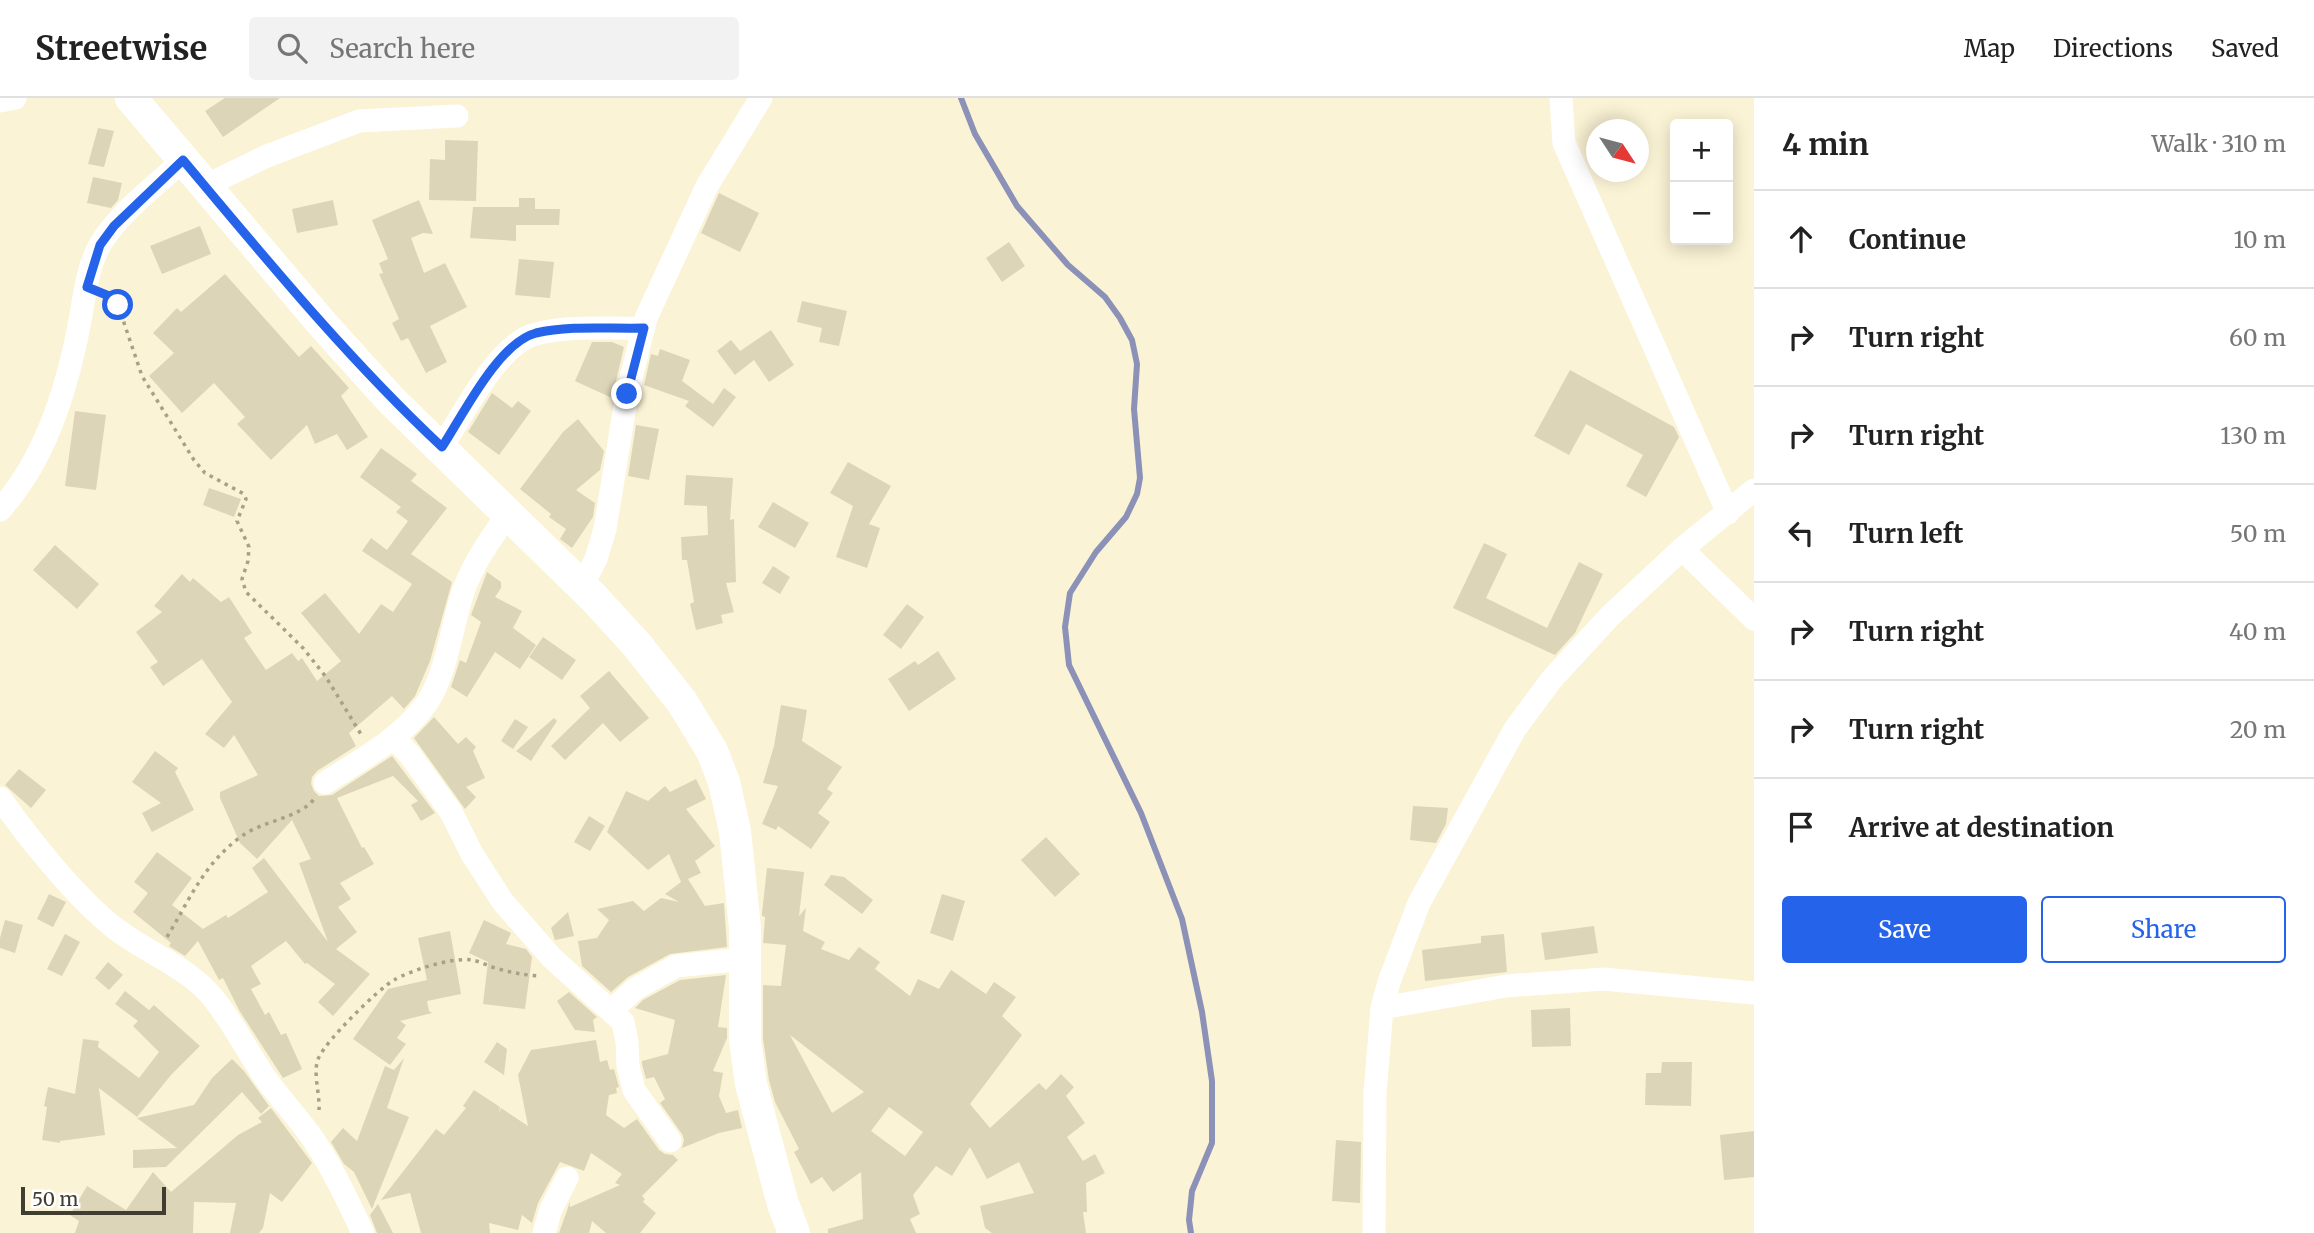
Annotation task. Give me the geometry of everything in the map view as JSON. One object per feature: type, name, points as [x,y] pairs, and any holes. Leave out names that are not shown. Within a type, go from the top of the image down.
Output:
[{"type":"street","points":[[0,101],[15,98]]},
{"type":"street","points":[[131,98],[325,327],[391,400],[509,513],[637,645],[682,702],[712,751],[723,782],[734,831],[745,928],[745,1040],[751,1084],[783,1204],[794,1233]]},
{"type":"street","points":[[582,586],[596,559],[605,529],[627,394],[644,328],[707,186],[761,98]]},
{"type":"street","points":[[1561,98],[1564,143],[1728,513]]},
{"type":"street","points":[[205,186],[267,156],[359,121],[457,116]]},
{"type":"street","points":[[0,510],[16,493],[43,449],[70,369],[87,287],[100,245],[114,226],[183,160]]},
{"type":"street","points":[[442,447],[498,360],[513,346],[534,334],[644,328]]},
{"type":"street","points":[[1374,1233],[1375,1093],[1382,1008],[1419,903],[1516,729],[1552,679],[1593,634],[1682,549],[1754,489]]},
{"type":"street","points":[[325,783],[394,738],[432,696],[472,570],[509,513]]},
{"type":"street","points":[[1682,549],[1754,619]]},
{"type":"street","points":[[394,738],[410,755],[451,812],[472,854],[503,902],[570,975],[623,1022],[634,1090],[670,1141]]},
{"type":"street","points":[[0,798],[87,903],[111,926],[193,979],[207,992],[234,1025],[277,1095],[312,1138],[363,1233]]},
{"type":"street","points":[[611,1011],[635,989],[676,966],[744,959]]},
{"type":"street","points":[[1382,1008],[1506,986],[1603,979],[1754,993]]},
{"type":"street","points":[[544,1233],[551,1209],[567,1178]]},
{"type":"path","points":[[87,287],[109,296],[118,305],[142,376],[194,460],[205,473],[244,494],[246,499],[237,521],[248,547],[248,561],[242,579],[246,592],[303,648],[326,677],[373,752]]},
{"type":"path","points":[[156,956],[197,883],[213,862],[255,828],[308,807],[325,783]]},
{"type":"path","points":[[312,1138],[319,1108],[319,1088],[314,1070],[319,1057],[333,1038],[394,980],[438,964],[459,960],[473,960],[523,975],[570,975]]},
{"type":"building","points":[[225,98],[280,98],[223,137],[205,111]]},
{"type":"building","points":[[98,128],[114,131],[104,167],[88,164]]},
{"type":"building","points":[[445,140],[478,141],[476,201],[429,200],[430,159],[445,160]]},
{"type":"building","points":[[93,177],[122,183],[118,200],[111,208],[87,203]]},
{"type":"building","points":[[719,193],[759,213],[740,252],[701,233]]},
{"type":"building","points":[[519,198],[535,198],[535,209],[560,209],[559,225],[516,225],[516,241],[470,238],[473,207],[519,207]]},
{"type":"building","points":[[333,200],[338,225],[297,233],[292,209]]},
{"type":"building","points":[[419,200],[433,234],[423,233],[411,238],[424,273],[445,263],[467,307],[430,326],[447,362],[426,373],[408,338],[401,341],[392,323],[399,319],[379,274],[383,273],[379,263],[388,259],[372,220]]},
{"type":"building","points":[[200,226],[211,254],[162,274],[150,246]]},
{"type":"building","points":[[1009,242],[1025,266],[1002,282],[986,258]]},
{"type":"building","points":[[519,259],[554,262],[550,298],[515,295]]},
{"type":"building","points":[[225,274],[299,357],[311,346],[349,388],[341,396],[368,437],[347,450],[337,434],[315,444],[307,425],[271,460],[237,424],[245,417],[214,383],[182,413],[149,376],[174,353],[153,333],[177,308],[181,312]]},
{"type":"building","points":[[802,301],[847,311],[839,346],[819,342],[822,328],[797,322]]},
{"type":"building","points":[[771,330],[794,365],[769,382],[754,360],[735,375],[717,351],[731,340],[740,351]]},
{"type":"building","points":[[592,342],[612,342],[624,347],[612,398],[575,381]]},
{"type":"building","points":[[660,349],[690,360],[682,381],[713,404],[724,388],[736,397],[713,427],[685,406],[689,401],[644,385],[651,354],[658,356]]},
{"type":"building","points":[[1570,370],[1674,427],[1679,437],[1646,497],[1626,486],[1643,455],[1586,424],[1569,455],[1534,436]]},
{"type":"building","points":[[492,393],[512,408],[518,401],[531,411],[499,455],[468,432]]},
{"type":"building","points":[[75,411],[106,415],[96,490],[65,486]]},
{"type":"building","points":[[578,419],[604,451],[600,470],[576,490],[595,503],[593,517],[572,548],[560,539],[566,529],[520,489],[563,432]]},
{"type":"building","points":[[636,425],[659,429],[649,480],[628,476]]},
{"type":"building","points":[[381,448],[417,474],[411,481],[447,508],[411,554],[452,582],[430,661],[415,696],[404,709],[392,696],[349,733],[356,746],[317,771],[311,784],[319,796],[332,795],[392,756],[435,813],[421,821],[411,805],[418,801],[393,776],[337,798],[362,848],[364,847],[374,864],[340,883],[351,899],[338,907],[357,932],[336,949],[370,974],[333,1016],[318,1002],[335,984],[305,964],[286,941],[251,966],[261,984],[251,989],[265,1015],[269,1012],[281,1035],[286,1033],[302,1069],[283,1078],[239,1010],[223,978],[219,980],[198,941],[185,956],[169,946],[171,943],[133,912],[148,893],[134,882],[157,852],[192,878],[172,905],[203,929],[226,915],[228,918],[268,892],[252,868],[264,858],[328,942],[299,863],[311,859],[292,820],[257,859],[240,843],[220,798],[220,792],[258,775],[234,735],[224,748],[205,734],[232,702],[202,659],[163,686],[150,667],[158,662],[136,632],[162,612],[154,606],[182,574],[190,582],[193,578],[221,602],[229,597],[252,633],[244,638],[266,670],[292,653],[298,661],[302,658],[317,681],[341,661],[301,613],[325,593],[359,634],[381,604],[393,612],[412,584],[362,551],[371,538],[387,550],[408,521],[396,512],[401,507],[360,477]]},
{"type":"building","points":[[848,462],[891,486],[869,524],[880,528],[867,568],[836,557],[853,506],[830,493]]},
{"type":"building","points":[[686,475],[733,478],[730,520],[734,519],[736,582],[726,583],[734,612],[721,615],[723,623],[696,630],[690,604],[694,602],[687,560],[682,560],[681,537],[708,535],[707,506],[684,505]]},
{"type":"building","points":[[209,488],[241,499],[234,517],[203,505]]},
{"type":"building","points":[[773,502],[809,523],[795,548],[758,527]]},
{"type":"building","points":[[1484,543],[1507,554],[1486,598],[1547,628],[1579,562],[1603,574],[1575,633],[1555,655],[1453,608]]},
{"type":"building","points":[[55,545],[99,584],[77,609],[33,570]]},
{"type":"building","points":[[773,566],[790,577],[780,594],[762,583]]},
{"type":"building","points":[[487,572],[501,582],[501,588],[495,597],[522,611],[513,628],[536,645],[520,669],[495,652],[467,697],[451,687],[460,660],[466,663],[481,622],[471,615]]},
{"type":"building","points":[[907,604],[924,617],[901,649],[883,635]]},
{"type":"building","points":[[543,637],[576,660],[562,680],[529,657]]},
{"type":"building","points":[[938,651],[956,679],[909,711],[888,679],[915,661],[918,665]]},
{"type":"building","points":[[609,671],[649,718],[620,742],[603,723],[565,760],[551,746],[590,708],[580,696]]},
{"type":"building","points":[[781,705],[807,710],[802,741],[842,767],[827,789],[833,793],[818,813],[830,822],[811,849],[778,826],[776,830],[762,824],[778,786],[763,783],[774,746]]},
{"type":"building","points":[[434,717],[458,744],[466,737],[476,747],[473,751],[485,778],[466,787],[476,797],[465,809],[414,738]]},
{"type":"building","points":[[554,718],[557,721],[531,761],[516,751]]},
{"type":"building","points":[[515,719],[528,727],[513,749],[501,741]]},
{"type":"building","points":[[155,751],[178,768],[175,772],[194,810],[152,832],[142,813],[161,803],[132,782]]},
{"type":"building","points":[[19,769],[46,790],[31,808],[5,785]]},
{"type":"building","points":[[696,779],[706,799],[686,809],[715,846],[695,861],[701,873],[688,879],[705,906],[724,903],[727,947],[670,954],[628,977],[611,992],[582,966],[578,941],[597,938],[609,920],[597,909],[633,901],[644,911],[661,898],[679,902],[665,894],[681,882],[669,854],[648,870],[607,832],[626,791],[648,801],[665,786],[670,792]]},
{"type":"building","points":[[1413,806],[1448,808],[1446,824],[1436,843],[1410,840]]},
{"type":"building","points":[[589,816],[605,826],[590,851],[574,842]]},
{"type":"building","points":[[1046,837],[1080,874],[1055,897],[1021,860]]},
{"type":"building","points":[[767,868],[804,872],[799,916],[806,908],[803,931],[825,942],[821,949],[849,960],[859,947],[880,962],[875,969],[910,996],[918,979],[939,989],[951,970],[986,994],[994,982],[1016,997],[1002,1016],[1022,1035],[970,1104],[990,1128],[1039,1083],[1046,1090],[1061,1074],[1074,1087],[1066,1096],[1085,1123],[1067,1137],[1083,1161],[1095,1154],[1105,1173],[1086,1183],[1087,1212],[1083,1212],[1086,1233],[992,1233],[985,1228],[980,1206],[1034,1193],[1019,1162],[987,1179],[970,1147],[952,1176],[936,1166],[913,1195],[920,1214],[910,1219],[916,1233],[828,1233],[828,1229],[863,1219],[861,1172],[833,1192],[822,1177],[811,1184],[794,1152],[799,1149],[775,1102],[763,1039],[763,985],[781,986],[786,945],[763,943],[765,917],[762,916]],"holes":[[[790,1035],[864,1092],[832,1113]],[[889,1107],[923,1132],[905,1156],[871,1131]]]},
{"type":"building","points":[[831,875],[844,877],[873,900],[862,914],[824,885]]},
{"type":"building","points":[[49,894],[66,902],[53,927],[37,919]]},
{"type":"building","points":[[942,894],[965,901],[953,941],[930,933]]},
{"type":"building","points":[[568,912],[574,936],[555,940],[551,928]]},
{"type":"building","points":[[5,920],[23,925],[15,953],[0,948]]},
{"type":"building","points":[[484,920],[511,933],[506,944],[526,949],[532,957],[525,1009],[483,1004],[488,962],[469,953]]},
{"type":"building","points":[[1594,926],[1598,953],[1545,960],[1541,933]]},
{"type":"building","points":[[450,931],[461,994],[427,1001],[432,1013],[400,1021],[406,1025],[397,1038],[406,1044],[390,1065],[353,1039],[388,989],[427,980],[418,938]]},
{"type":"building","points":[[65,934],[80,942],[62,976],[47,969]]},
{"type":"building","points":[[1504,934],[1507,972],[1425,981],[1422,950],[1481,943],[1481,936]]},
{"type":"building","points":[[108,962],[123,975],[109,990],[95,978]]},
{"type":"building","points":[[726,975],[718,1027],[727,1028],[727,1038],[713,1071],[723,1073],[719,1096],[726,1113],[738,1110],[742,1128],[719,1133],[682,1148],[682,1134],[660,1103],[665,1099],[654,1077],[646,1079],[642,1064],[642,1061],[668,1054],[675,1020],[635,1008],[643,1000],[680,980]]},
{"type":"building","points":[[125,991],[149,1010],[154,1005],[200,1046],[171,1075],[137,1117],[99,1088],[105,1135],[60,1143],[42,1140],[48,1087],[75,1094],[83,1039],[99,1041],[98,1047],[139,1078],[159,1052],[133,1026],[138,1021],[115,1004]]},
{"type":"building","points":[[569,992],[597,1017],[593,1020],[595,1032],[575,1030],[557,1001]]},
{"type":"building","points":[[1570,1008],[1571,1046],[1532,1047],[1531,1010]]},
{"type":"building","points":[[596,1040],[600,1062],[607,1060],[610,1070],[614,1069],[619,1087],[616,1088],[617,1093],[609,1095],[606,1115],[624,1128],[637,1119],[659,1150],[678,1160],[642,1196],[645,1199],[643,1202],[656,1213],[640,1233],[606,1233],[592,1221],[589,1233],[559,1233],[570,1202],[570,1207],[620,1185],[615,1183],[622,1174],[591,1153],[584,1171],[560,1162],[538,1203],[532,1223],[522,1215],[518,1230],[489,1223],[490,1233],[421,1233],[410,1193],[381,1200],[436,1129],[444,1135],[466,1108],[463,1106],[474,1090],[500,1107],[499,1113],[501,1108],[528,1126],[518,1075],[531,1050]]},
{"type":"building","points":[[497,1042],[507,1049],[504,1075],[484,1062]]},
{"type":"building","points":[[404,1058],[387,1108],[409,1117],[372,1209],[354,1172],[344,1164],[331,1142],[343,1128],[357,1141],[385,1066],[394,1070]]},
{"type":"building","points":[[232,1059],[269,1106],[261,1114],[242,1092],[166,1167],[133,1168],[133,1150],[177,1148],[137,1118],[194,1105],[212,1078]]},
{"type":"building","points":[[1662,1062],[1692,1062],[1691,1106],[1645,1105],[1646,1073],[1661,1073]]},
{"type":"building","points":[[271,1108],[312,1163],[282,1202],[270,1193],[263,1228],[259,1233],[230,1233],[236,1203],[194,1202],[193,1233],[75,1233],[79,1221],[70,1215],[87,1186],[126,1210],[153,1172],[171,1192],[238,1135],[262,1122],[258,1118]]},
{"type":"building","points":[[1754,1131],[1754,1177],[1724,1180],[1720,1135]]},
{"type":"building","points":[[1336,1140],[1361,1142],[1360,1203],[1332,1201]]},
{"type":"building","points":[[378,1204],[393,1233],[377,1233],[370,1215]]},
{"type":"waterway","points":[[961,98],[975,134],[1017,206],[1068,265],[1105,297],[1132,340],[1137,364],[1134,409],[1140,478],[1137,494],[1126,517],[1096,552],[1070,593],[1065,627],[1069,665],[1141,813],[1182,919],[1202,1012],[1212,1081],[1212,1143],[1192,1191],[1189,1220],[1191,1233]]},
{"type":"route","points":[[118,305],[109,296],[87,287],[100,245],[114,226],[183,160],[325,327],[391,400],[442,447],[498,360],[513,346],[534,334],[567,329],[644,328],[627,394]]}]
